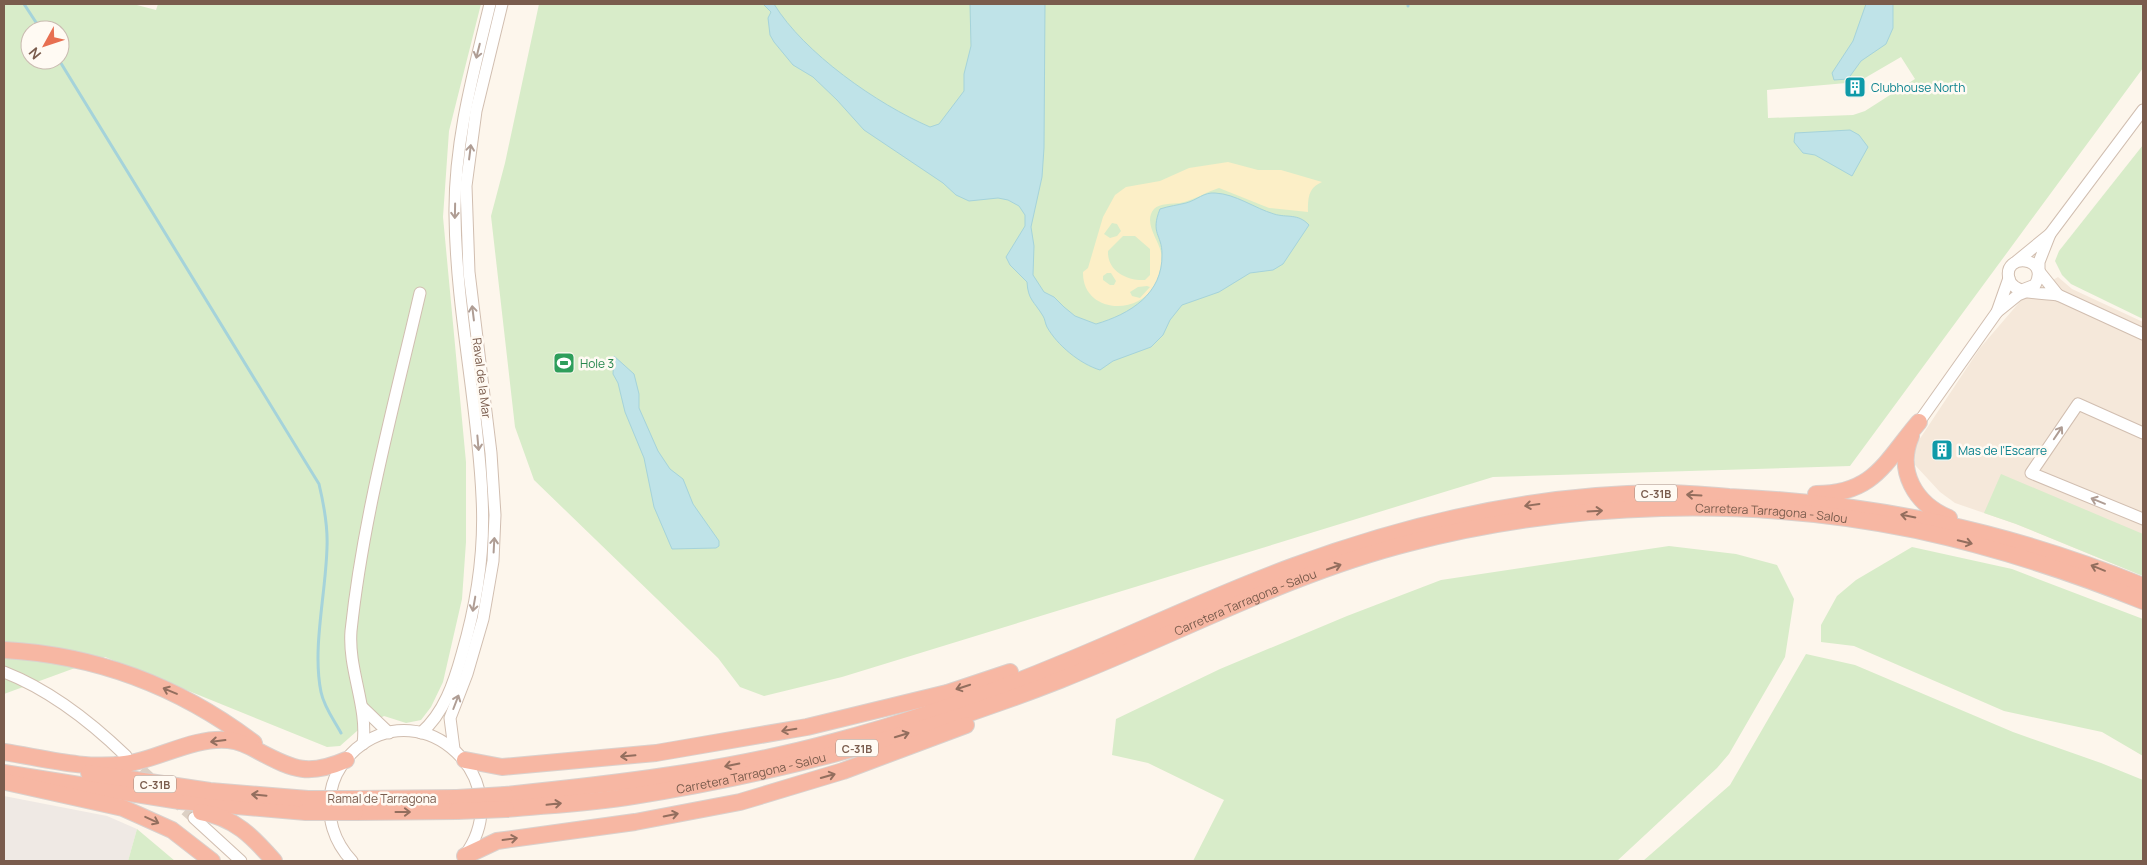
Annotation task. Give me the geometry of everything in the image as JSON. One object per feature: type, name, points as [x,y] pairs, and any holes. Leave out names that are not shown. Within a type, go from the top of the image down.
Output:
[{"type":"highway","points":[[1724,496],[1751,491],[1833,494],[1854,490],[1881,469],[1919,422]]},
{"type":"highway","points":[[1919,422],[1907,446],[1905,456],[1907,473],[1919,499],[1933,511],[1993,534]]},
{"type":"highway","name":"Carretera Tarragona - Salou","points":[[505,802],[732,765],[834,742],[938,710],[1046,670],[1294,566],[1401,530],[1479,512],[1596,497],[1662,493],[1824,503],[1877,510],[1993,534],[2084,562],[2143,586]]},
{"type":"highway","name":"Carretera Tarragona - Salou","points":[[355,805],[457,805],[628,797],[733,779],[838,754],[943,722],[1061,680],[1300,579],[1406,544],[1510,522],[1586,512],[1662,508],[1785,512],[1913,530],[1990,548],[2078,575],[2143,601]]},
{"type":"highway","points":[[460,755],[502,767],[656,753],[807,727],[947,693],[1175,615]]},
{"type":"highway","points":[[462,858],[483,845],[497,841],[635,822],[740,802],[843,772],[1064,686],[1192,624]]},
{"type":"highway","points":[[4,650],[70,657],[108,666],[136,677],[197,704],[284,765]]},
{"type":"highway","points":[[4,752],[106,766],[145,760],[191,745],[226,740],[248,745],[284,765],[306,771],[321,769],[346,760]]},
{"type":"highway","name":"C-31B","points":[[4,759],[148,783],[307,805]]},
{"type":"highway","name":"C-31B","points":[[4,773],[180,801],[307,805]]},
{"type":"highway","points":[[4,781],[123,808],[172,830],[212,861]]},
{"type":"highway","points":[[4,781],[217,815],[238,825],[274,861]]},
{"type":"highway","name":"Ramal de Tarragona","points":[[307,805],[355,805]]},
{"type":"street","name":"Raval de la Mar","points":[[421,733],[440,713],[459,666],[470,626],[482,548],[482,498],[477,436],[458,283],[455,213],[457,162],[462,122],[490,4]]},
{"type":"street","name":"Raval de la Mar","points":[[460,755],[450,718],[467,674],[482,619],[493,561],[495,515],[492,453],[468,272],[466,186],[476,111],[502,4]]},
{"type":"street","points":[[1998,312],[2010,269],[2050,234],[2143,110]]},
{"type":"street","points":[[1919,422],[1998,312],[2018,295],[2035,285],[2040,262],[2050,234]]},
{"type":"street","points":[[2016,262],[2031,262],[2058,295]]},
{"type":"street","points":[[2009,278],[2013,286],[2058,295],[2143,334]]},
{"type":"street","points":[[362,744],[362,707],[356,688],[351,635],[361,550],[420,293]]},
{"type":"street","points":[[2143,433],[2078,404],[2031,473],[2143,519]]},
{"type":"street","points":[[4,672],[62,704],[108,738],[126,756]]},
{"type":"street","points":[[362,707],[389,733]]},
{"type":"street","points":[[352,861],[336,838],[330,809],[332,787],[346,760],[362,744],[389,733],[421,733],[439,739],[460,755],[479,786],[482,808],[478,830],[462,858]]},
{"type":"street","points":[[194,818],[241,861]]},
{"type":"shaded area","points":[[2058,277],[2072,289],[2143,322],[2143,576],[2016,524],[1955,503],[1940,492],[1915,465],[1915,446],[1980,348],[2023,298]]},
{"type":"shaded area","points":[[4,796],[107,816],[137,829],[128,861],[4,861]]},
{"type":"green space","points":[[4,4],[133,4],[156,10],[158,4],[481,4],[449,131],[443,217],[466,462],[466,542],[462,599],[443,682],[431,707],[421,720],[406,723],[384,716],[357,731],[340,746],[327,747],[105,657],[4,694]]},
{"type":"green space","points":[[539,4],[2143,4],[2143,68],[1850,466],[1493,477],[842,677],[764,696],[740,687],[718,658],[534,480],[515,427],[491,216],[505,163]],"holes":[[[1901,57],[1915,79],[1865,111],[1853,115],[1768,118],[1767,90],[1858,82]]]},
{"type":"green space","points":[[2143,145],[2143,319],[2071,284],[2062,275],[2055,261],[2059,251]]},
{"type":"green space","points":[[2001,474],[2143,534],[2143,576],[2016,524],[1984,513]]},
{"type":"green space","points":[[1669,546],[1736,554],[1777,565],[1794,599],[1785,657],[1729,754],[1717,768],[1617,861],[1193,861],[1224,800],[1148,763],[1112,755],[1116,719],[1220,669],[1347,616],[1441,580]]},
{"type":"green space","points":[[1912,547],[2012,569],[2143,619],[2143,756],[2102,732],[2004,711],[1854,646],[1821,642],[1821,625],[1837,596],[1856,580]]},
{"type":"green space","points":[[1806,654],[1855,665],[2013,732],[2143,780],[2143,861],[1643,861],[1730,785]]},
{"type":"green space","points":[[137,829],[175,861],[128,861]]},
{"type":"sand","points":[[1228,162],[1258,170],[1281,170],[1322,182],[1311,190],[1308,212],[1269,208],[1219,188],[1185,202],[1157,207],[1151,214],[1150,219],[1152,230],[1161,252],[1159,274],[1154,286],[1146,296],[1135,303],[1111,306],[1100,302],[1091,295],[1085,285],[1083,272],[1088,268],[1103,217],[1115,195],[1126,187],[1160,181],[1189,168]],"holes":[[[1112,223],[1117,224],[1121,231],[1117,236],[1110,238],[1104,234]],[[1123,236],[1135,236],[1150,249],[1150,275],[1145,280],[1125,277],[1111,264],[1108,251]],[[1111,273],[1116,281],[1114,285],[1110,285],[1103,280],[1103,276]],[[1147,286],[1150,287],[1140,298],[1132,296],[1130,292],[1138,287]]]},
{"type":"water","points":[[763,4],[774,4],[804,41],[843,75],[887,105],[930,127],[939,124],[964,91],[964,74],[971,46],[970,4],[1045,4],[1044,148],[1042,177],[1031,227],[1034,246],[1033,275],[1044,292],[1054,297],[1075,316],[1096,324],[1109,320],[1132,308],[1151,291],[1161,268],[1162,247],[1156,229],[1160,209],[1186,203],[1207,194],[1215,193],[1230,196],[1274,214],[1297,217],[1309,225],[1283,264],[1273,270],[1250,273],[1219,292],[1182,305],[1170,320],[1163,335],[1151,347],[1113,361],[1100,370],[1092,367],[1077,359],[1051,334],[1043,316],[1030,297],[1027,282],[1010,265],[1006,257],[1025,226],[1025,215],[1019,206],[1008,200],[998,198],[969,201],[956,195],[943,183],[864,130],[813,77],[793,65],[774,42],[770,35],[768,18],[771,12]]},
{"type":"water","points":[[1866,4],[1893,4],[1893,28],[1886,44],[1861,61],[1848,79],[1834,80],[1832,73],[1853,41]]},
{"type":"water","points":[[1850,130],[1859,135],[1868,147],[1852,176],[1815,155],[1803,153],[1794,142],[1795,133]]},
{"type":"water","points":[[614,356],[634,374],[639,394],[639,408],[658,451],[670,469],[683,479],[693,504],[719,541],[719,546],[716,548],[672,549],[654,507],[644,458],[625,412],[618,383],[613,374]]},
{"type":"waterway","points":[[24,4],[34,20]]},
{"type":"waterway","points":[[65,70],[319,484],[327,539],[319,639],[319,675],[324,703],[341,733]]},
{"type":"tunnel","points":[[129,759],[156,783]]},
{"type":"tunnel","points":[[173,799],[194,818]]},
{"type":"place","name":"Clubhouse North","points":[[1855,87]]},
{"type":"place","name":"Hole 3","points":[[564,363]]},
{"type":"place","name":"Mas de l'Escarre","points":[[1942,450]]}]
